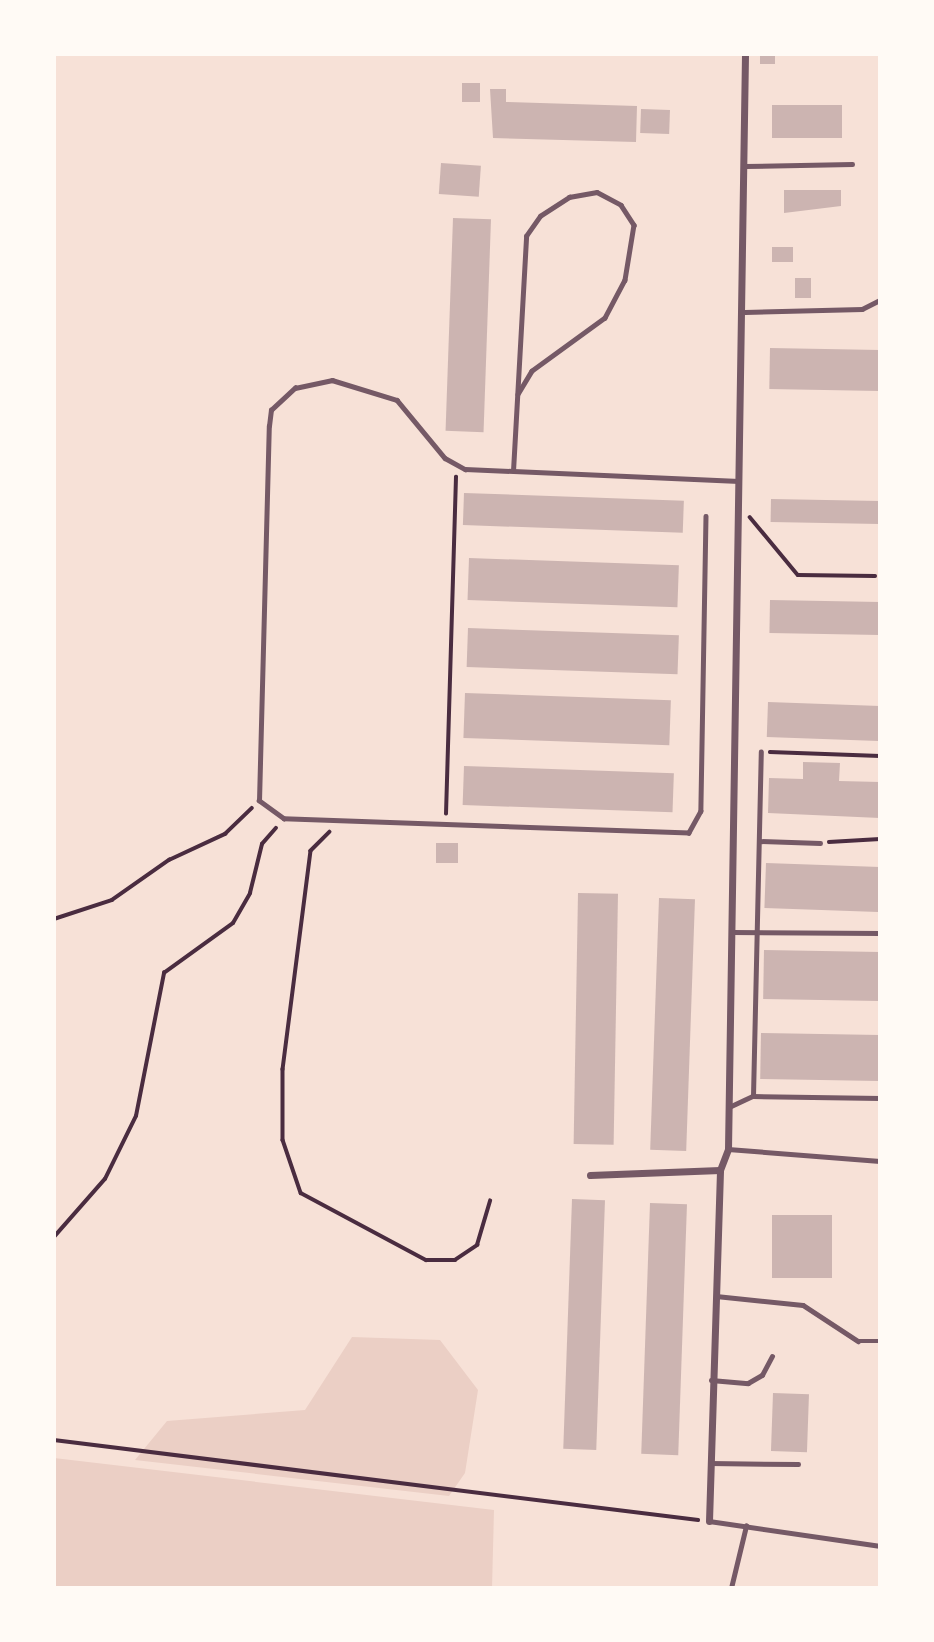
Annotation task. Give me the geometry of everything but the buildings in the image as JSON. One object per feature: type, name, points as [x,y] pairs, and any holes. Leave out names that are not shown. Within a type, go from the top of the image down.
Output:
[{"type":"street","points":[[709,1521],[710,1380],[720,1170],[728,1149],[745,312],[745,54]]},
{"type":"street","points":[[590,1175],[720,1170]]},
{"type":"lane","points":[[745,166],[852,164]]},
{"type":"lane","points":[[513,471],[526,236],[540,216],[569,197],[597,192],[621,205],[634,225],[625,280],[605,318],[532,370],[518,394]]},
{"type":"lane","points":[[745,312],[862,309],[880,300]]},
{"type":"lane","points":[[706,516],[701,811],[689,833],[285,819],[259,801],[271,410],[295,388],[332,380],[397,400],[445,458],[466,469],[740,481]]},
{"type":"lane","points":[[753,1096],[761,752]]},
{"type":"lane","points":[[759,841],[820,843]]},
{"type":"lane","points":[[732,932],[880,933]]},
{"type":"lane","points":[[729,1107],[753,1096],[880,1098]]},
{"type":"lane","points":[[728,1149],[880,1161]]},
{"type":"lane","points":[[715,1296],[803,1305],[858,1341],[880,1341]]},
{"type":"lane","points":[[710,1380],[748,1383],[762,1374],[772,1356]]},
{"type":"lane","points":[[709,1463],[798,1464]]},
{"type":"lane","points":[[709,1521],[880,1546]]},
{"type":"lane","points":[[731,1588],[746,1526]]},
{"type":"path","points":[[446,823],[452,482],[466,469]]},
{"type":"path","points":[[740,510],[766,528],[798,575],[875,576]]},
{"type":"path","points":[[761,752],[880,756]]},
{"type":"path","points":[[54,919],[112,900],[169,860],[225,834],[259,801]]},
{"type":"path","points":[[54,1237],[105,1179],[136,1116],[164,973],[233,923],[250,893],[262,844],[285,819]]},
{"type":"path","points":[[341,821],[311,851],[284,1069],[283,1140],[301,1194],[426,1260],[455,1260],[477,1245],[489,1201]]},
{"type":"path","points":[[820,843],[880,839]]},
{"type":"path","points":[[54,1440],[709,1521]]},
{"type":"shaded area","points":[[352,1337],[440,1340],[478,1390],[465,1473],[449,1496],[135,1460],[167,1421],[305,1410]]},
{"type":"shaded area","points":[[54,1458],[494,1510],[492,1588],[54,1588]]}]
